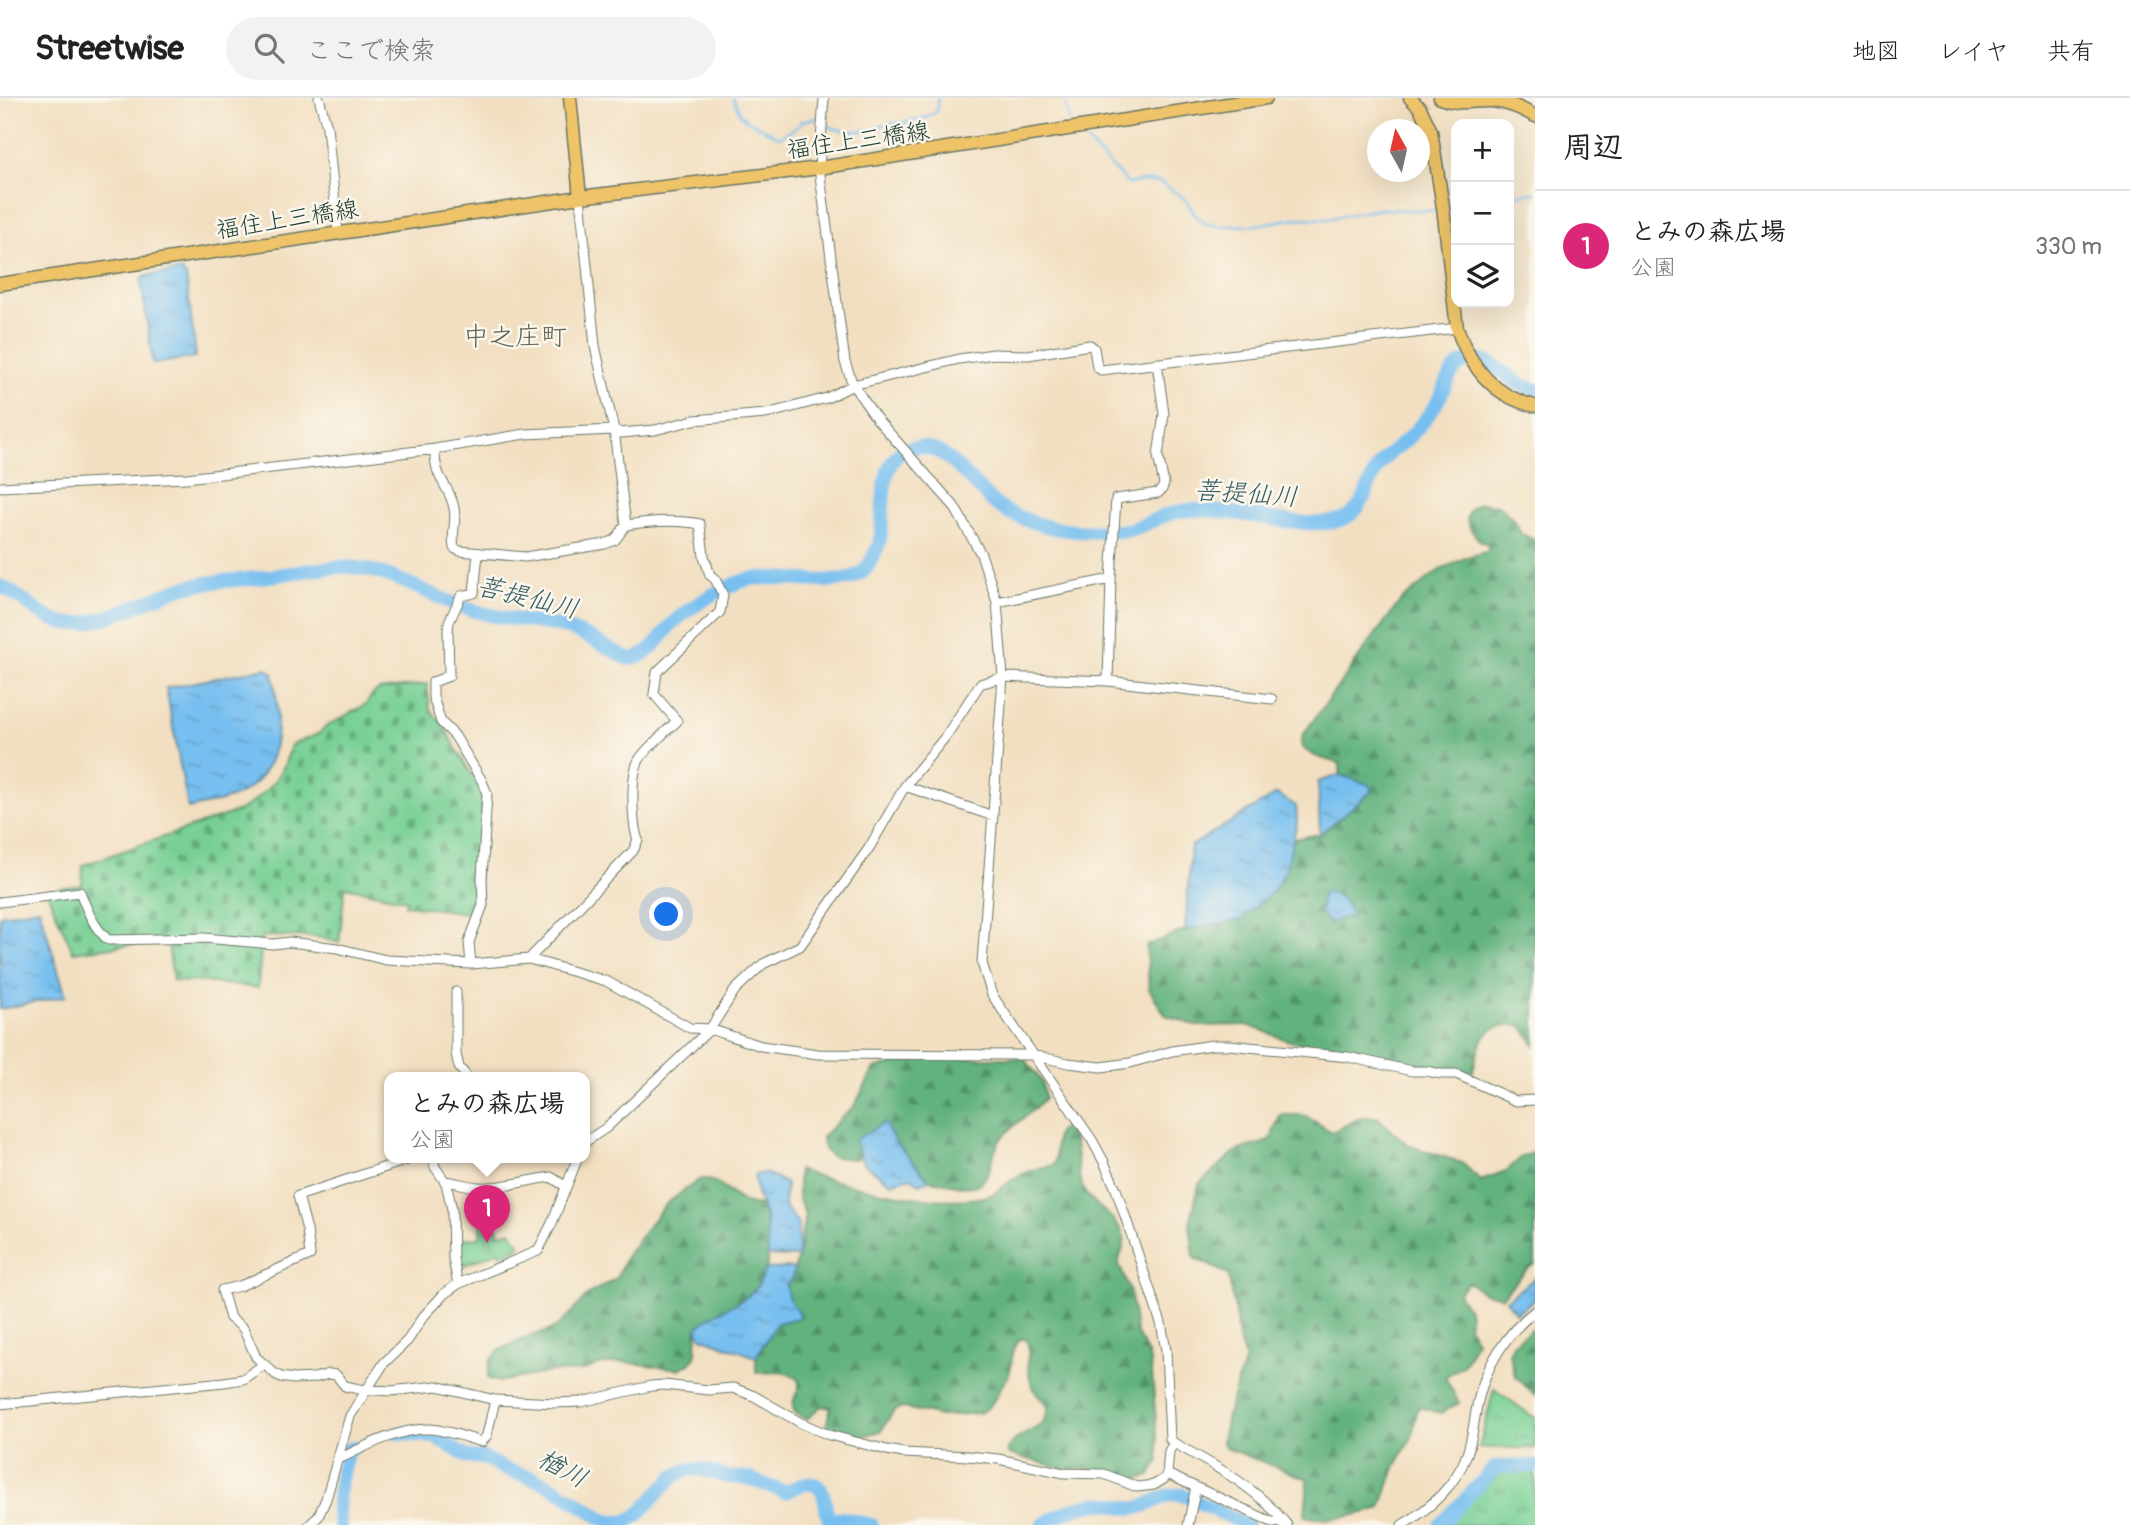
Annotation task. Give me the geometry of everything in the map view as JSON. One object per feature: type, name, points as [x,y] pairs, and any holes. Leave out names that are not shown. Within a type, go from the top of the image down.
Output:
[{"type":"main road","points":[[570,98],[580,197]]},
{"type":"main road","name":"福住上三橋線","points":[[0,284],[580,197],[819,168],[1266,98]]},
{"type":"main road","points":[[1440,98],[1456,103],[1490,101],[1513,104],[1535,116]]},
{"type":"main road","points":[[1414,99],[1431,131],[1457,328],[1475,368],[1507,396],[1535,406]]},
{"type":"street","points":[[319,98],[327,127],[338,232]]},
{"type":"street","points":[[824,98],[819,168],[845,362],[853,385],[876,418],[954,506],[981,554],[997,602],[1003,677],[982,963],[992,995],[1092,1140],[1116,1189],[1161,1323],[1166,1350],[1170,1439],[1238,1479],[1266,1501],[1287,1524]]},
{"type":"street","points":[[435,449],[436,471],[455,510],[454,548],[478,554],[524,557],[606,544],[615,540],[626,525],[614,430],[596,346],[580,197]]},
{"type":"street","points":[[0,486],[186,478],[435,449],[525,434],[655,430],[694,420],[766,414],[827,398],[853,385],[959,359],[994,354],[1028,355],[1087,345],[1094,348],[1098,369],[1457,328]]},
{"type":"street","points":[[1108,681],[1116,499],[1158,493],[1164,484],[1158,456],[1164,414],[1157,363]]},
{"type":"street","points":[[529,959],[633,851],[638,840],[634,830],[632,792],[639,760],[677,721],[654,694],[657,672],[720,612],[723,595],[710,575],[704,556],[700,524],[654,521],[626,525]]},
{"type":"street","points":[[471,964],[469,942],[483,905],[487,794],[482,780],[455,736],[442,722],[433,697],[433,682],[449,676],[449,622],[461,596],[474,593],[478,554]]},
{"type":"street","points":[[997,602],[1111,579]]},
{"type":"street","points":[[590,1139],[606,1128],[710,1030],[734,990],[763,964],[800,946],[869,848],[905,786],[946,736],[980,684],[1003,677],[1108,681],[1272,699]]},
{"type":"street","points":[[905,786],[993,816]]},
{"type":"street","points":[[0,902],[80,892],[90,917],[108,940],[204,938],[273,944],[290,942],[337,948],[386,960],[471,964],[529,959],[606,981],[690,1028],[710,1030],[761,1046],[818,1054],[1032,1055],[1101,1067],[1130,1063],[1172,1051],[1228,1045],[1348,1057],[1412,1071],[1456,1074],[1516,1101],[1535,1100]]},
{"type":"street","points":[[456,992],[456,1054],[463,1072]]},
{"type":"street","points":[[398,1163],[298,1196],[310,1255],[240,1286],[222,1290],[230,1318],[243,1328],[251,1349],[263,1365],[281,1377],[314,1378],[330,1374],[336,1375],[345,1386],[368,1389],[391,1391],[437,1386],[495,1400],[555,1403],[581,1402],[664,1385],[709,1391],[733,1388],[829,1435],[903,1453],[968,1456],[1021,1463],[1064,1474],[1104,1474],[1137,1487],[1160,1483],[1167,1474],[1169,1451],[1174,1443]]},
{"type":"street","points":[[434,1163],[444,1181],[452,1209],[453,1259],[458,1284]]},
{"type":"street","points":[[309,1525],[318,1517],[350,1416],[383,1363],[408,1340],[422,1318],[444,1294],[458,1284],[538,1251],[552,1223],[574,1163]]},
{"type":"street","points":[[444,1181],[489,1187],[551,1177],[565,1186]]},
{"type":"street","points":[[1402,1525],[1418,1516],[1454,1479],[1466,1456],[1486,1373],[1499,1348],[1535,1311]]},
{"type":"street","points":[[0,1404],[224,1382],[243,1378],[263,1365]]},
{"type":"street","points":[[337,1460],[389,1437],[425,1429],[482,1442],[487,1435],[495,1400]]},
{"type":"street","points":[[1167,1474],[1272,1522],[1287,1524]]},
{"type":"street","points":[[1188,1525],[1196,1488]]},
{"type":"green space","points":[[1481,503],[1498,505],[1513,519],[1521,534],[1535,540],[1535,1046],[1522,1026],[1509,1025],[1491,1030],[1481,1044],[1472,1074],[1290,1041],[1247,1025],[1197,1026],[1165,1015],[1149,989],[1146,946],[1185,930],[1241,920],[1286,869],[1293,839],[1320,834],[1371,792],[1370,785],[1340,775],[1340,763],[1304,749],[1301,745],[1303,735],[1400,602],[1438,571],[1467,557],[1489,551],[1488,546],[1472,531],[1467,518],[1468,512]]},
{"type":"green space","points":[[427,684],[430,710],[441,722],[482,789],[479,902],[474,914],[405,905],[407,900],[345,887],[339,943],[318,937],[262,936],[258,988],[173,981],[168,944],[137,944],[73,952],[46,890],[82,885],[83,865],[241,810],[273,783],[291,745],[318,734],[366,704],[379,690]]},
{"type":"green space","points":[[911,1058],[1024,1058],[1042,1082],[1045,1098],[1001,1139],[987,1175],[974,1186],[929,1180],[896,1143],[884,1123],[855,1140],[860,1155],[856,1159],[832,1156],[825,1150],[822,1137],[855,1105],[874,1069]]},
{"type":"green space","points":[[1280,1115],[1304,1115],[1332,1132],[1362,1117],[1377,1117],[1408,1145],[1462,1163],[1481,1181],[1508,1170],[1520,1158],[1535,1152],[1535,1264],[1527,1269],[1502,1297],[1485,1293],[1468,1282],[1458,1293],[1470,1313],[1468,1327],[1476,1341],[1464,1365],[1445,1377],[1459,1403],[1441,1413],[1418,1407],[1412,1437],[1396,1465],[1381,1508],[1343,1517],[1324,1519],[1305,1516],[1308,1479],[1226,1448],[1222,1441],[1227,1415],[1245,1359],[1237,1334],[1228,1274],[1194,1258],[1190,1223],[1199,1184],[1236,1151],[1270,1141]]},
{"type":"green space","points":[[1068,1126],[1072,1133],[1084,1191],[1112,1218],[1124,1237],[1119,1264],[1131,1295],[1136,1332],[1149,1356],[1152,1373],[1159,1461],[1150,1476],[1139,1479],[1091,1469],[1064,1469],[1008,1454],[1007,1449],[1012,1443],[1039,1426],[1047,1413],[1047,1404],[1035,1391],[1030,1380],[1026,1339],[1020,1339],[1016,1344],[1009,1376],[984,1411],[941,1416],[905,1408],[898,1409],[893,1412],[881,1431],[859,1437],[825,1430],[831,1406],[820,1407],[807,1419],[797,1414],[793,1408],[799,1382],[795,1377],[782,1372],[756,1373],[756,1357],[777,1323],[798,1318],[788,1297],[786,1285],[792,1278],[798,1257],[805,1214],[798,1198],[798,1170],[894,1194],[947,1200],[971,1199],[991,1195],[1023,1174],[1054,1165],[1056,1137]]},
{"type":"green space","points":[[700,1179],[716,1183],[752,1205],[761,1205],[766,1222],[768,1254],[765,1273],[754,1292],[737,1305],[708,1318],[697,1328],[696,1354],[690,1364],[679,1369],[624,1362],[598,1365],[582,1371],[551,1372],[498,1382],[488,1378],[490,1361],[498,1351],[559,1325],[590,1293],[616,1279],[626,1257],[666,1204]]},
{"type":"green space","points":[[492,1220],[493,1228],[497,1227],[498,1234],[511,1231],[521,1246],[501,1255],[499,1251],[455,1269],[454,1240],[480,1237],[481,1223]]},
{"type":"green space","points":[[1535,1326],[1535,1395],[1515,1376],[1509,1354],[1513,1344]]},
{"type":"green space","points":[[1494,1389],[1535,1418],[1535,1448],[1479,1448]]},
{"type":"green space","points":[[1501,1471],[1535,1472],[1535,1525],[1447,1525]]},
{"type":"water","points":[[181,271],[186,276],[196,357],[153,364],[141,281],[145,276]]},
{"type":"water","points":[[266,668],[273,673],[277,703],[274,750],[268,764],[260,777],[243,792],[188,809],[166,688]]},
{"type":"water","points":[[1340,775],[1370,785],[1371,792],[1320,834],[1318,782]]},
{"type":"water","points":[[1277,794],[1296,806],[1297,823],[1286,869],[1274,890],[1241,920],[1185,930],[1191,846]]},
{"type":"water","points":[[1324,892],[1336,895],[1342,900],[1352,918],[1345,917],[1329,923],[1321,914]]},
{"type":"water","points":[[39,908],[66,996],[0,1009],[0,915]]},
{"type":"water","points":[[884,1123],[896,1143],[929,1180],[920,1184],[911,1177],[891,1183],[863,1163],[855,1140]]},
{"type":"water","points":[[765,1173],[786,1183],[784,1205],[798,1224],[798,1257],[768,1256],[766,1218],[757,1194],[754,1175]]},
{"type":"water","points":[[795,1268],[786,1285],[788,1297],[799,1314],[798,1318],[777,1323],[756,1357],[701,1337],[697,1328],[754,1291],[765,1269]]},
{"type":"water","points":[[1535,1278],[1535,1299],[1516,1313],[1506,1300]]},
{"type":"waterway","points":[[733,98],[740,114],[746,120],[779,137],[799,126],[801,121],[821,119]]},
{"type":"waterway","points":[[826,124],[836,129],[856,131],[914,121],[937,111],[938,98]]},
{"type":"waterway","points":[[1064,98],[1070,120]]},
{"type":"waterway","points":[[1080,134],[1128,184],[1142,181],[1160,182],[1185,199],[1195,215],[1206,224],[1258,225],[1295,218],[1325,219],[1381,209],[1437,211]]},
{"type":"waterway","points":[[1514,195],[1535,193]]},
{"type":"waterway","name":"菩提仙川","points":[[0,586],[47,617],[64,623],[78,624],[110,616],[176,590],[199,584],[323,568],[359,568],[390,576],[479,612],[566,628],[629,659],[637,658],[650,650],[676,620],[691,608],[719,591],[746,580],[774,578],[829,581],[859,575],[868,566],[880,539],[888,470],[894,459],[904,451],[917,447],[928,448],[949,459],[1003,509],[1042,525],[1063,530],[1127,530],[1170,514],[1193,510],[1291,522],[1322,523],[1353,513],[1363,500],[1380,464],[1423,422],[1460,364],[1471,360],[1490,363],[1519,383],[1535,389]]},
{"type":"waterway","name":"楢川","points":[[398,1433],[434,1437],[468,1457],[484,1458],[504,1469],[535,1479],[553,1487],[605,1520],[628,1521],[639,1514],[673,1477],[686,1470],[701,1469],[727,1477],[748,1478],[784,1492],[813,1484],[822,1490],[829,1520],[842,1518],[872,1525]]},
{"type":"waterway","name":"楢川","points":[[340,1525],[338,1498],[341,1478],[348,1450],[353,1448]]},
{"type":"waterway","name":"楢川","points":[[1440,1525],[1496,1467],[1535,1466]]},
{"type":"waterway","name":"楢川","points":[[1042,1525],[1083,1506],[1101,1504],[1133,1508],[1175,1495],[1182,1495],[1247,1525]]},
{"type":"place","name":"とみの森広場","points":[[487,1243]]},
{"type":"district","name":"中之庄町","points":[[515,336]]}]
